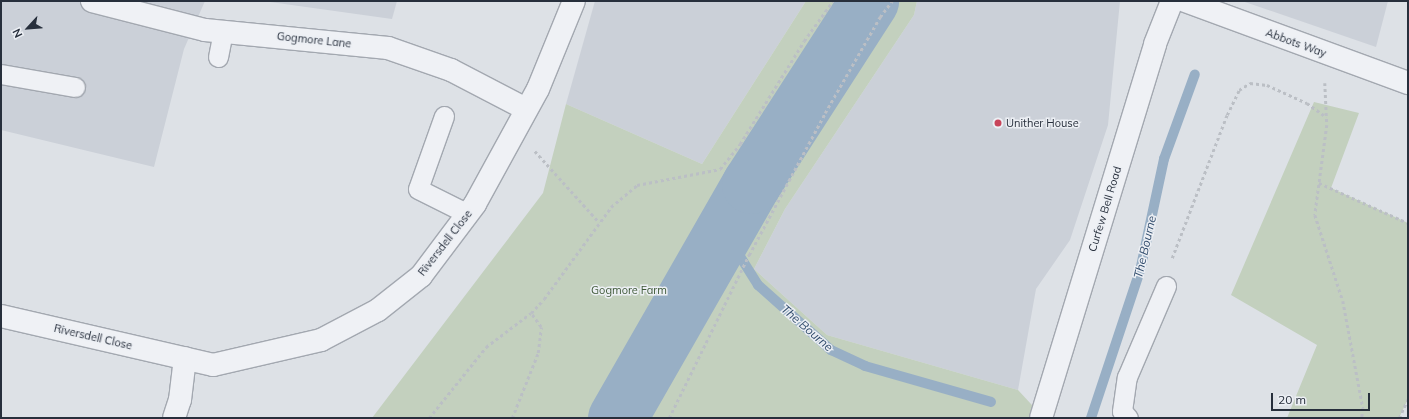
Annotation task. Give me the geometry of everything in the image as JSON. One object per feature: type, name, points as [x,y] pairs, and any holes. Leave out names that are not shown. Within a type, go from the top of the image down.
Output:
[{"type":"street","name":"Gogmore Lane","points":[[92,1],[206,30],[388,48],[451,70],[526,109]]},
{"type":"street","name":"Riversdell Close","points":[[1,316],[213,365],[321,340],[378,310],[421,276],[468,214],[538,89],[574,1]]},
{"type":"street","name":"Curfew Bell Road","points":[[1041,418],[1155,44],[1172,1]]},
{"type":"street","name":"Abbots Way","points":[[1185,1],[1408,82]]},
{"type":"street","points":[[174,418],[180,400],[185,358]]},
{"type":"lane","points":[[218,57],[224,32]]},
{"type":"lane","points":[[1,74],[75,87]]},
{"type":"lane","points":[[444,116],[418,189],[468,214]]},
{"type":"lane","points":[[1128,418],[1122,411],[1128,377],[1166,286]]},
{"type":"path","points":[[429,418],[486,346],[531,313],[544,299],[611,207],[637,185],[720,169],[740,144],[804,41],[833,1]]},
{"type":"path","points":[[669,418],[749,255],[825,113],[880,18],[892,1]]},
{"type":"path","points":[[1324,77],[1326,117],[1315,215],[1344,301],[1363,408],[1362,418]]},
{"type":"path","points":[[1172,258],[1227,115],[1239,90],[1250,83],[1267,85],[1307,103],[1326,117]]},
{"type":"path","points":[[532,148],[599,222]]},
{"type":"path","points":[[1319,183],[1408,222]]},
{"type":"path","points":[[512,418],[538,353],[541,327],[531,313]]},
{"type":"path","points":[[1399,418],[1408,399]]},
{"type":"shaded area","points":[[1,1],[205,1],[184,49],[154,167],[1,130]]},
{"type":"shaded area","points":[[263,1],[397,1],[392,19]]},
{"type":"shaded area","points":[[595,1],[806,1],[702,164],[566,104]]},
{"type":"shaded area","points":[[917,1],[1120,1],[1108,125],[1070,240],[1036,289],[1018,390],[827,335],[754,269],[785,209],[914,15]]},
{"type":"shaded area","points":[[1242,1],[1388,1],[1376,47]]},
{"type":"green space","name":"Gogmore Farm","points":[[806,1],[917,1],[914,15],[785,209],[754,269],[827,335],[1018,390],[1044,418],[372,418],[543,193],[566,104],[702,164]]},
{"type":"green space","points":[[1314,102],[1359,113],[1331,188],[1408,223],[1408,399],[1399,418],[1287,418],[1317,345],[1231,295]]},
{"type":"waterway","name":"The Bourne","points":[[617,418],[751,184],[869,1]]},
{"type":"waterway","name":"The Bourne","points":[[1091,418],[1140,271],[1164,159],[1195,74]]},
{"type":"waterway","name":"The Bourne","points":[[724,231],[758,285],[831,350],[865,366],[991,402]]},
{"type":"place","name":"Unither House","points":[[998,123]]}]
